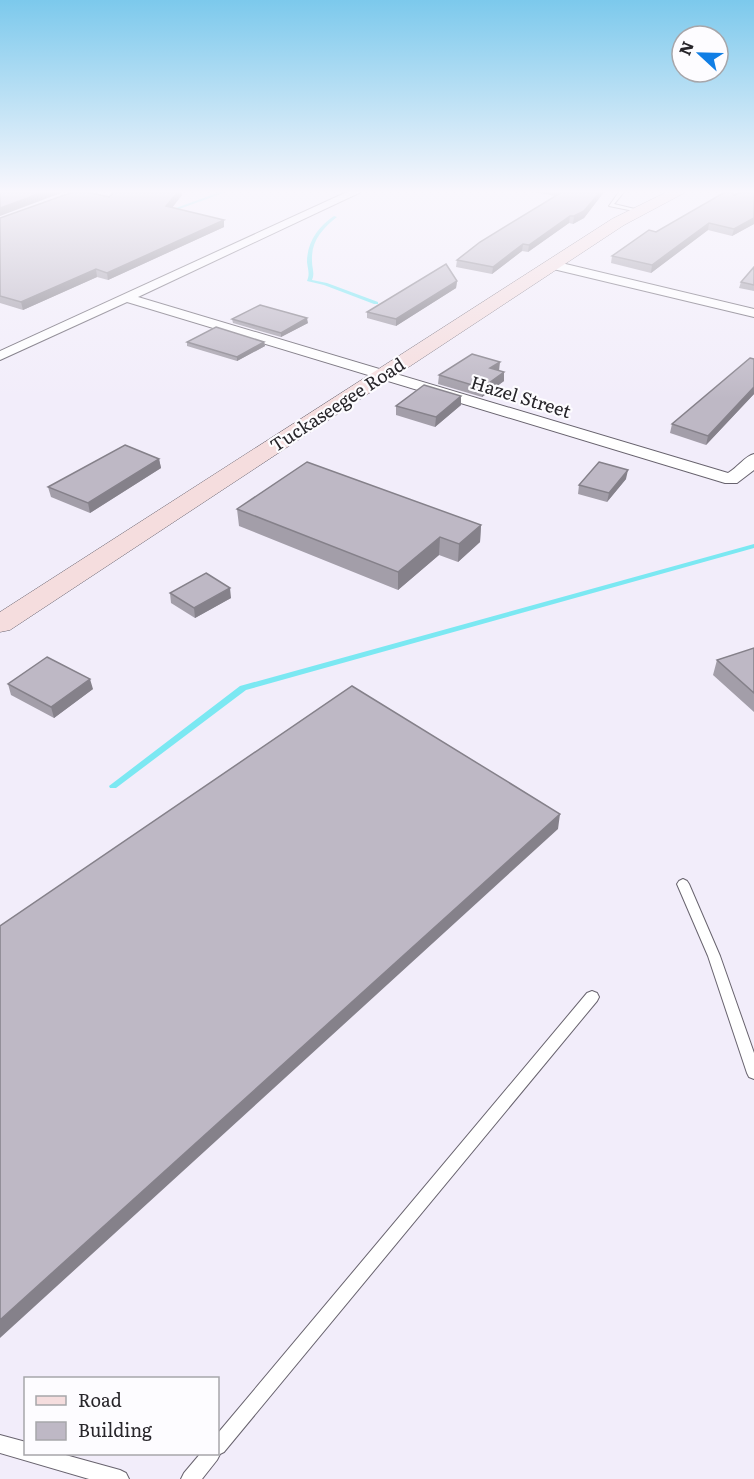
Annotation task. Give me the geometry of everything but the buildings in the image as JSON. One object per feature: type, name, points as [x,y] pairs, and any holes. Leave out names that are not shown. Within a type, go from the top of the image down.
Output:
[{"type":"main road","name":"Tuckaseegee Road","points":[[0,624],[559,261]]},
{"type":"street","points":[[0,356],[206,261]]},
{"type":"street","points":[[553,265],[754,313]]},
{"type":"street","name":"Hazel Street","points":[[126,298],[731,479],[747,468],[754,459]]},
{"type":"lane","points":[[682,884],[714,956],[754,1073]]},
{"type":"lane","points":[[219,1445],[592,997]]},
{"type":"lane","points":[[0,1444],[24,1450]]},
{"type":"lane","points":[[36,1455],[120,1479]]},
{"type":"lane","points":[[190,1479],[210,1455]]},
{"type":"waterway","points":[[309,261],[312,275],[309,281],[325,284],[376,303]]},
{"type":"waterway","points":[[113,786],[243,688],[754,546]]}]
